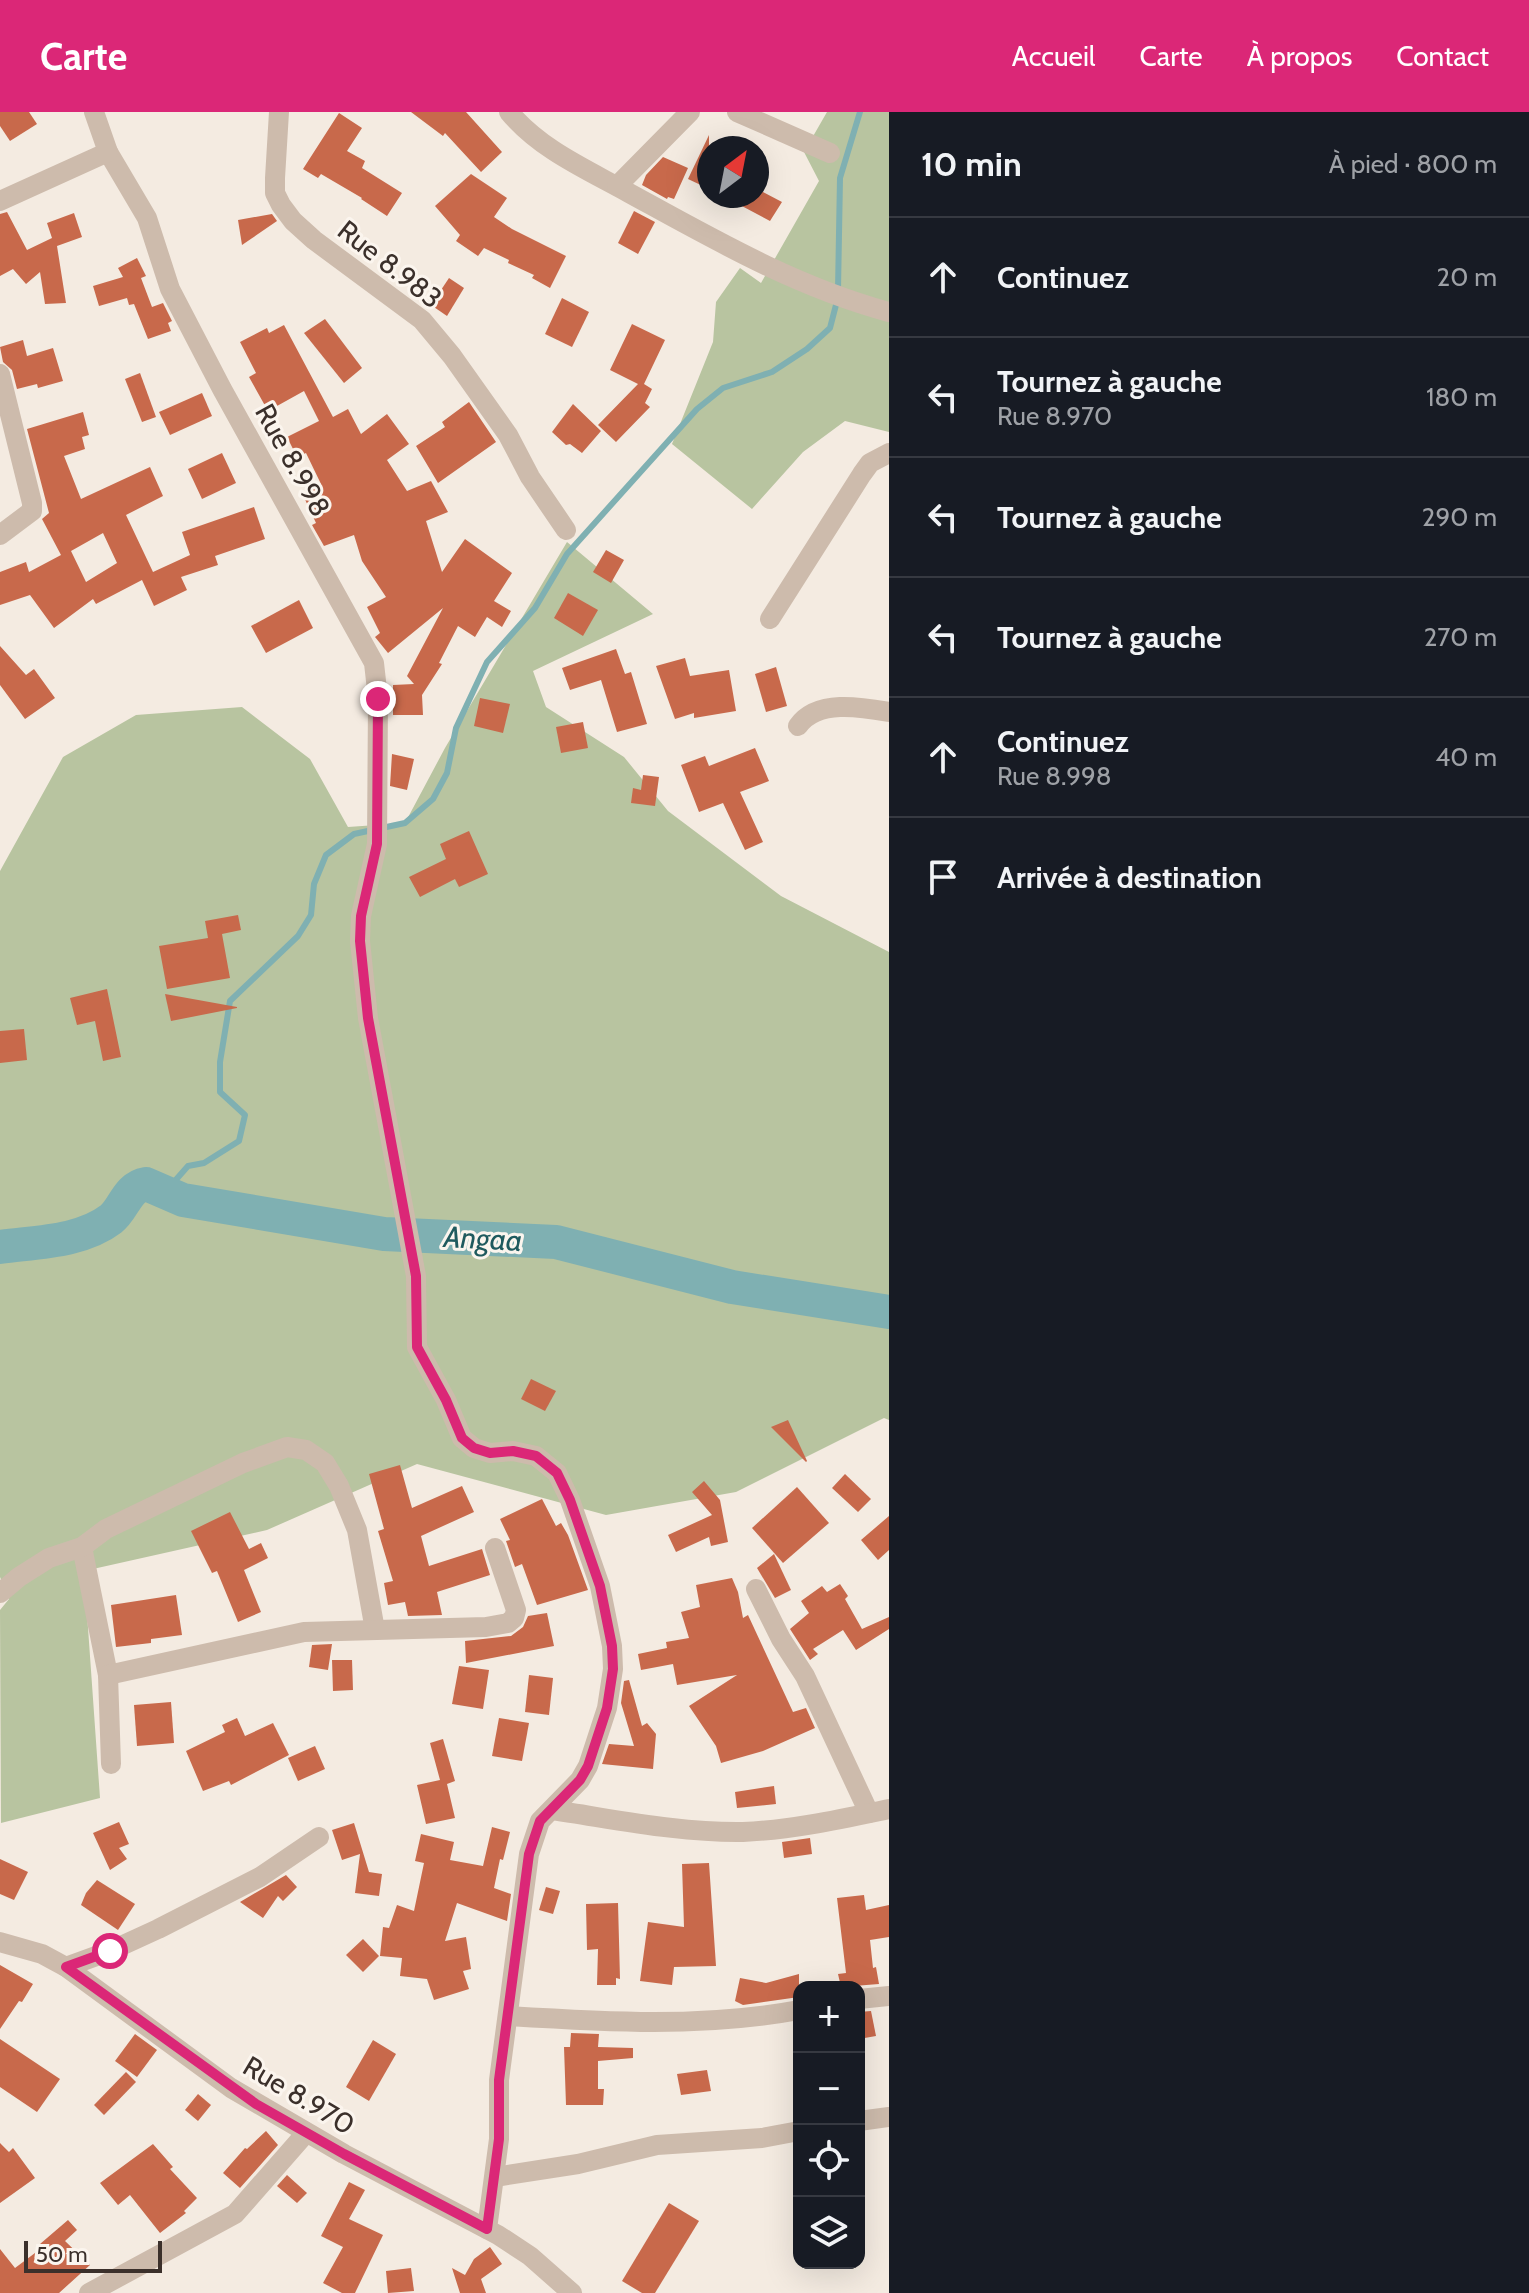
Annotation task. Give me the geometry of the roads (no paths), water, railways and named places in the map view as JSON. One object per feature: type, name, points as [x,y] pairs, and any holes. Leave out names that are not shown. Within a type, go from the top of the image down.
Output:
[{"type":"street","name":"Rue 8.998","points":[[94,112],[108,152],[147,218],[170,289],[374,663],[378,688],[377,844],[361,916],[360,941],[368,1018],[416,1276],[417,1347],[446,1400],[462,1438],[474,1448],[490,1453],[513,1451],[536,1456],[557,1473],[570,1500],[600,1586],[609,1627],[613,1669],[607,1708],[584,1773],[540,1821],[529,1854],[499,2080],[499,2139],[487,2229]]},
{"type":"street","name":"Rue 8.983","points":[[279,112],[275,193],[281,205],[314,240],[422,320],[452,356],[508,435],[530,477],[566,530]]},
{"type":"street","points":[[509,112],[540,143],[747,256],[821,291],[889,312]]},
{"type":"street","points":[[617,186],[690,112]]},
{"type":"street","points":[[737,112],[830,153]]},
{"type":"street","points":[[0,201],[108,152]]},
{"type":"street","points":[[0,374],[32,503],[32,511],[0,535]]},
{"type":"street","points":[[770,619],[862,474],[870,463],[889,453]]},
{"type":"street","points":[[798,726],[804,717],[820,710],[853,707],[889,712]]},
{"type":"street","points":[[0,1593],[49,1558],[82,1547],[106,1529],[243,1463],[287,1447],[306,1450],[325,1463],[339,1486],[357,1530],[375,1630]]},
{"type":"street","points":[[82,1547],[108,1675],[111,1764]]},
{"type":"street","points":[[108,1675],[304,1632],[486,1627],[508,1623],[514,1618],[516,1610],[495,1548]]},
{"type":"street","points":[[552,1810],[715,1832],[766,1830],[879,1811],[756,1589]]},
{"type":"street","points":[[66,1967],[158,1929],[260,1877],[319,1837]]},
{"type":"street","name":"Rue 8.970","points":[[0,1942],[32,1951],[66,1967],[231,2088],[306,2133],[522,2250],[572,2293]]},
{"type":"street","points":[[865,1998],[889,1996]]},
{"type":"street","points":[[508,2016],[692,2023],[750,2019],[793,2011]]},
{"type":"street","points":[[865,2120],[889,2117]]},
{"type":"street","points":[[495,2177],[578,2164],[657,2145],[762,2138],[793,2132]]},
{"type":"street","points":[[89,2293],[235,2214],[306,2133]]},
{"type":"waterway","points":[[838,290],[840,178],[860,112]]},
{"type":"waterway","points":[[166,1191],[188,1166],[204,1163],[239,1141],[245,1115],[220,1092],[220,1062],[230,1001],[298,936],[311,915],[314,884],[326,855],[354,834],[405,823],[433,799],[447,773],[456,728],[487,662],[535,608],[567,554],[697,409],[723,388],[772,372],[807,349],[830,328],[837,301]]},
{"type":"waterway","name":"Angaa","points":[[0,1247],[58,1240],[99,1227],[115,1215],[134,1189],[146,1184],[183,1200],[384,1234],[556,1242],[732,1287],[889,1312]]}]
